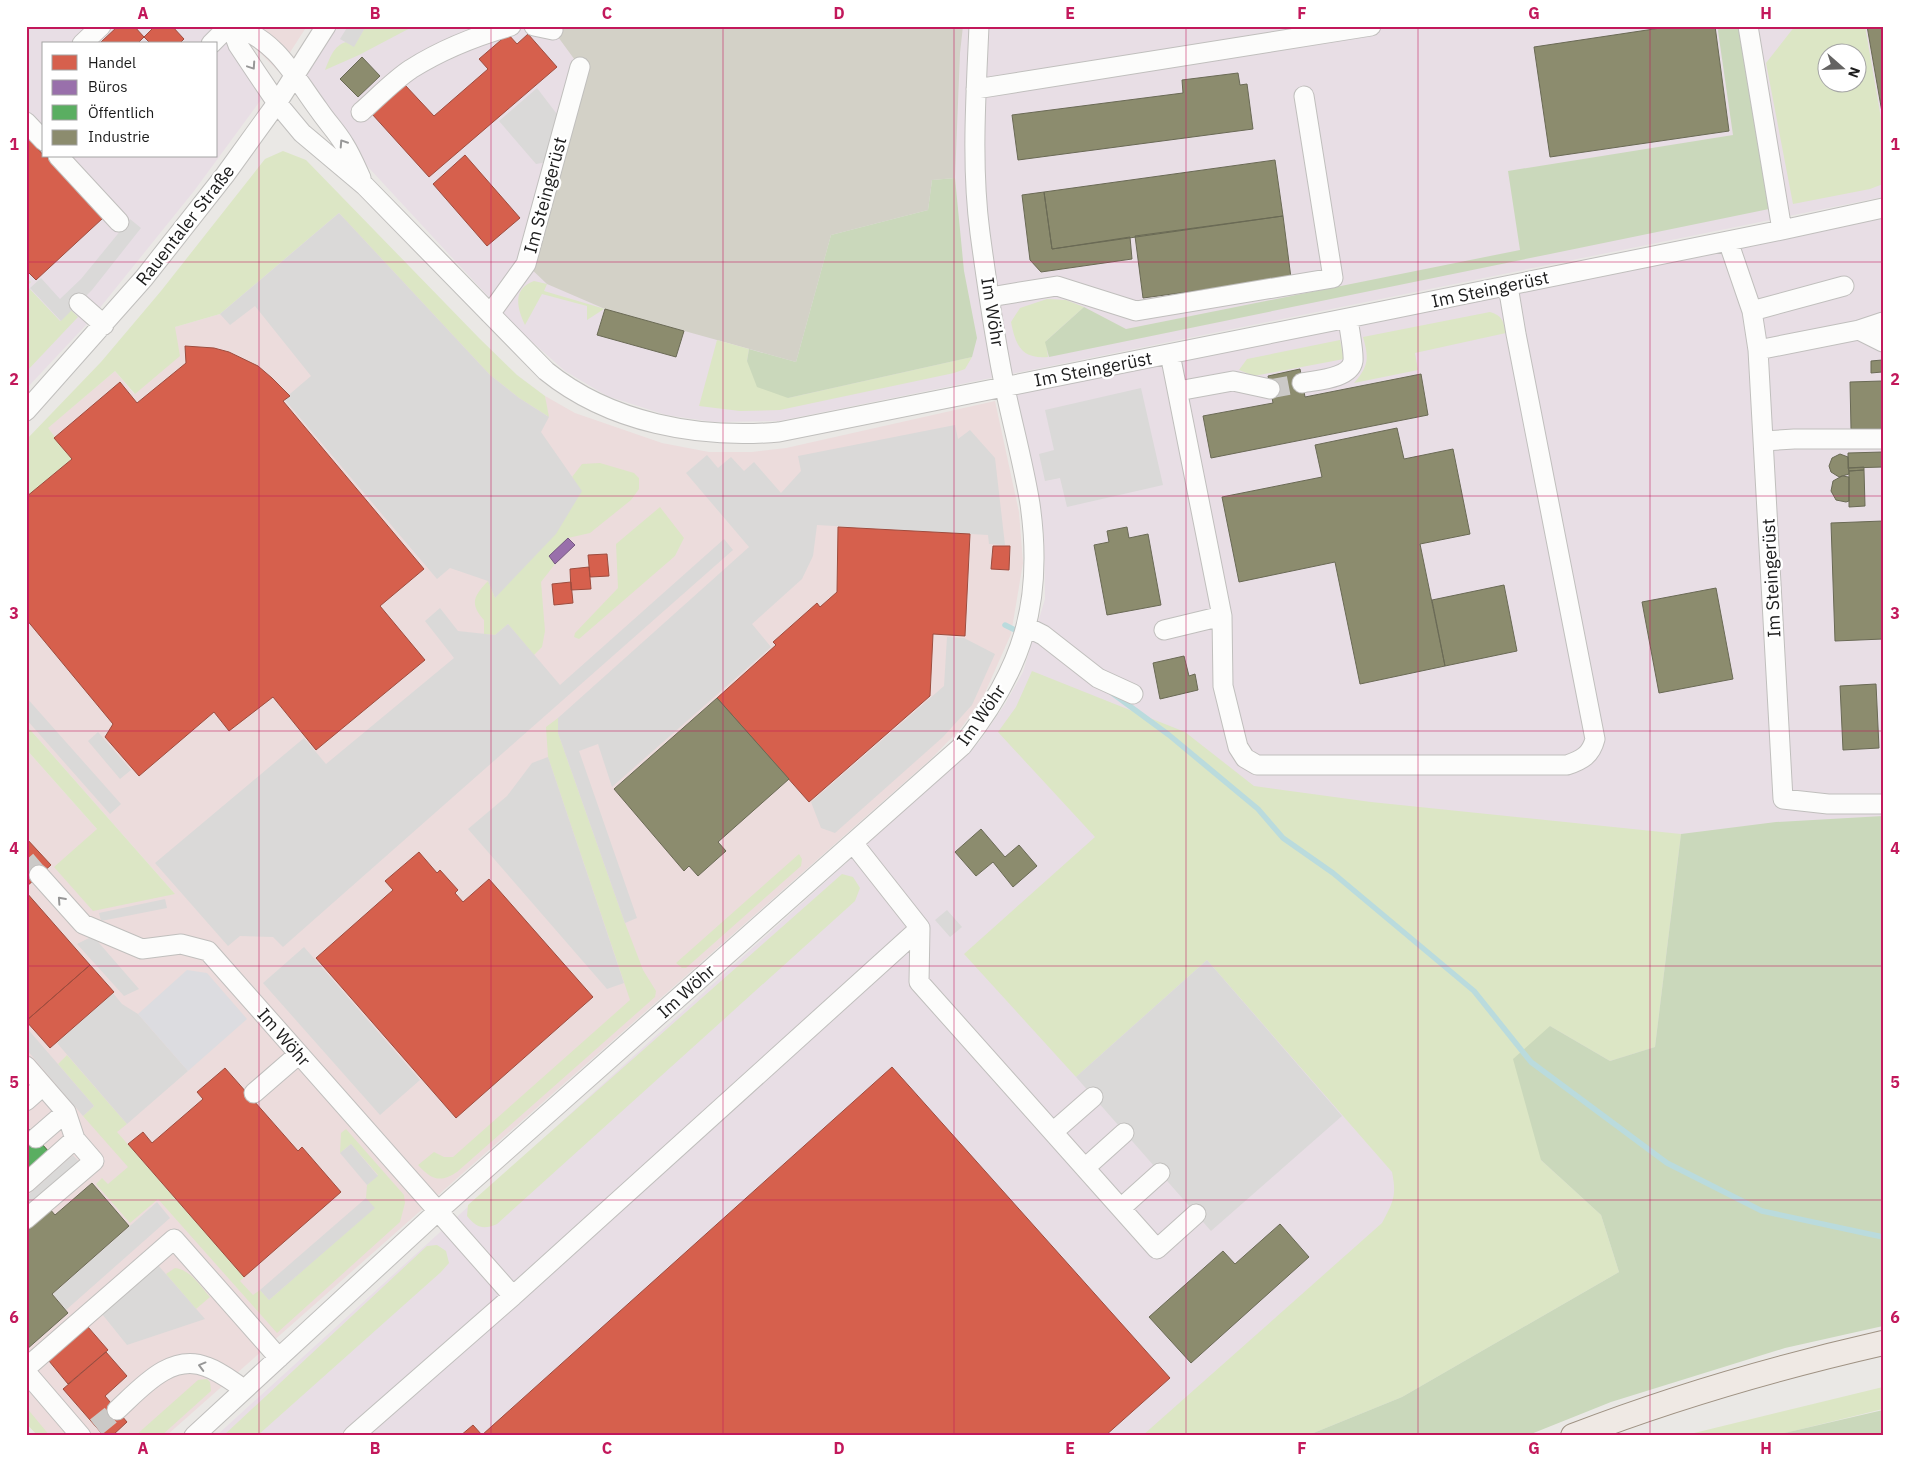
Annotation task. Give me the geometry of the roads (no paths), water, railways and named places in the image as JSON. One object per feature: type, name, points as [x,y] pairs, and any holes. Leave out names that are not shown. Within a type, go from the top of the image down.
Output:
[{"type":"main road","points":[[1573,1436],[1622,1417],[1805,1361],[1883,1342]]},
{"type":"street","points":[[84,42],[101,26]]},
{"type":"street","points":[[213,42],[231,26]]},
{"type":"street","name":"Im Steingerüst","points":[[231,26],[248,31],[274,49],[296,74],[318,110],[344,144],[365,186]]},
{"type":"street","name":"Im Steingerüst","points":[[231,26],[238,45],[277,104],[302,133],[365,186],[546,371],[581,395],[618,412],[642,420],[711,433],[749,435],[779,432],[1508,286],[1883,208]]},
{"type":"street","name":"Rauentaler Straße","points":[[26,411],[104,325],[162,256],[277,104],[326,26]]},
{"type":"street","points":[[361,112],[410,70],[476,37],[511,26]]},
{"type":"street","points":[[534,26],[553,30]]},
{"type":"street","name":"Im Wöhr","points":[[197,1434],[437,1212],[962,746],[978,725],[1005,682],[1022,644],[1030,613],[1034,579],[1034,542],[1029,503],[1005,387],[979,222],[976,158],[978,26]]},
{"type":"street","points":[[976,89],[1371,26]]},
{"type":"street","points":[[1748,26],[1782,230]]},
{"type":"street","name":"Im Steingerüst","points":[[490,314],[526,264],[580,67]]},
{"type":"street","points":[[990,297],[1057,286],[1136,311],[1333,278],[1304,96]]},
{"type":"street","points":[[26,122],[42,139]]},
{"type":"street","points":[[60,158],[119,222]]},
{"type":"street","name":"Im Steingerüst","points":[[1728,241],[1752,311],[1758,350],[1783,799],[1828,804],[1883,804]]},
{"type":"street","points":[[1170,354],[1222,616],[1223,686],[1238,747],[1245,758],[1257,765],[1567,765],[1581,760],[1592,750],[1595,739],[1508,286]]},
{"type":"street","points":[[1752,311],[1844,286]]},
{"type":"street","points":[[79,303],[104,325]]},
{"type":"street","points":[[1302,383],[1340,375],[1349,370],[1353,361],[1348,318]]},
{"type":"street","points":[[1758,350],[1859,330],[1883,322]]},
{"type":"street","points":[[1859,330],[1883,342]]},
{"type":"street","points":[[1178,391],[1233,381],[1270,389]]},
{"type":"street","points":[[1764,441],[1883,439]]},
{"type":"street","points":[[1164,630],[1222,616]]},
{"type":"street","points":[[1027,627],[1043,635],[1098,678],[1133,694]]},
{"type":"street","points":[[853,843],[920,928],[919,982],[1157,1248],[1196,1214]]},
{"type":"street","name":"Im Wöhr","points":[[39,875],[83,924],[142,948],[181,944],[208,951],[437,1212]]},
{"type":"street","points":[[353,1436],[513,1296],[920,928]]},
{"type":"street","points":[[254,1093],[299,1054]]},
{"type":"street","points":[[26,1066],[66,1112],[75,1139],[94,1161],[26,1219]]},
{"type":"street","points":[[26,1101],[43,1086]]},
{"type":"street","points":[[1053,1132],[1093,1097]]},
{"type":"street","points":[[36,1138],[66,1112]]},
{"type":"street","points":[[1085,1168],[1124,1133]]},
{"type":"street","points":[[26,1183],[75,1139]]},
{"type":"street","points":[[1121,1208],[1160,1173]]},
{"type":"street","points":[[437,1212],[513,1296]]},
{"type":"street","points":[[26,1368],[174,1239],[279,1358]]},
{"type":"street","points":[[117,1410],[156,1375],[189,1363],[206,1366],[244,1389]]},
{"type":"street","points":[[26,1372],[88,1433]]},
{"type":"waterway","points":[[1005,625],[1021,633]]},
{"type":"waterway","points":[[1112,693],[1169,735],[1258,809],[1283,838],[1333,873],[1474,991],[1531,1062],[1667,1163],[1762,1211],[1883,1237]]},
{"type":"tunnel","points":[[1270,389],[1302,383]]},
{"type":"tunnel","points":[[26,860],[39,875]]},
{"type":"tunnel","points":[[96,1427],[117,1410]]}]
